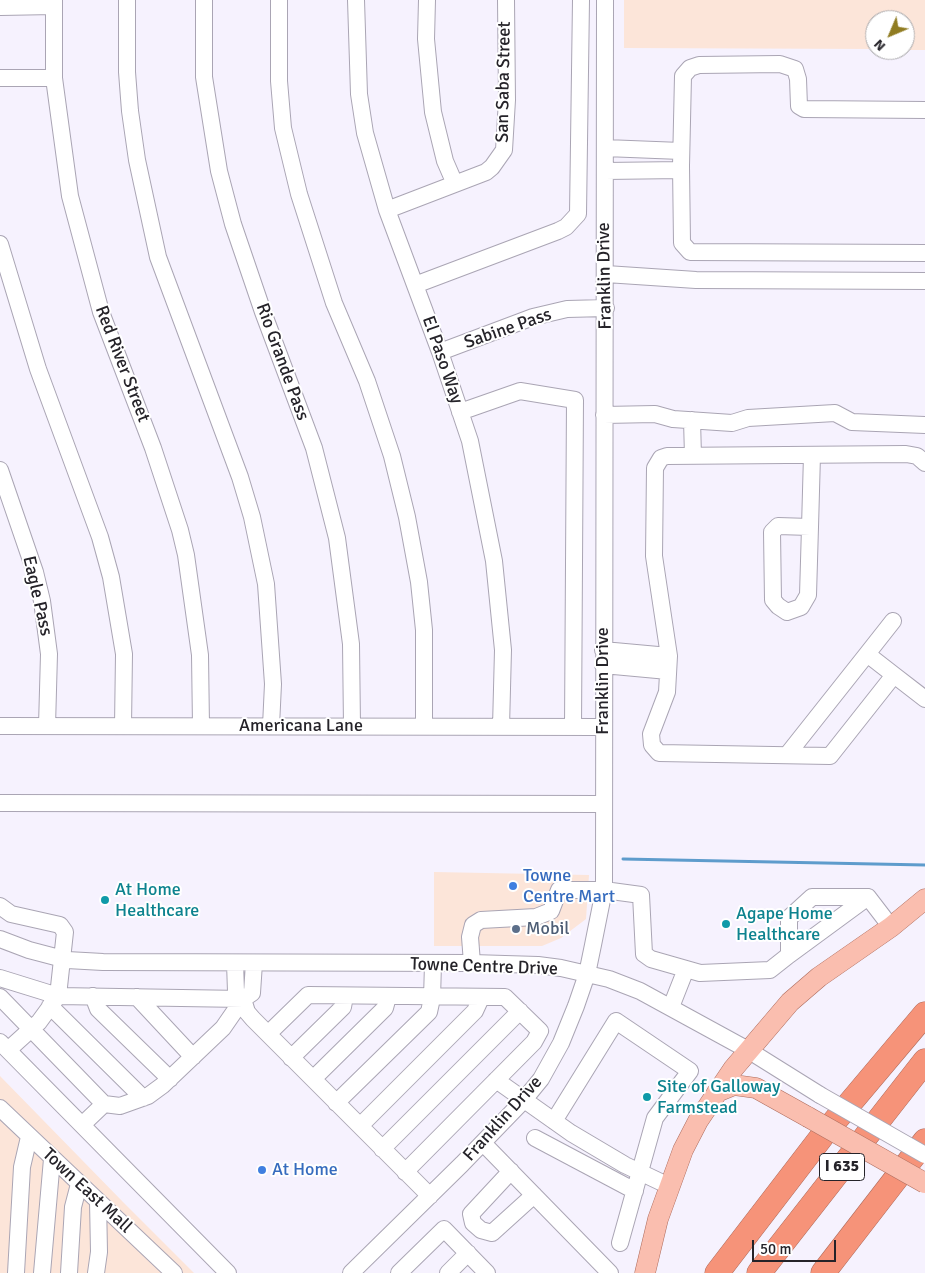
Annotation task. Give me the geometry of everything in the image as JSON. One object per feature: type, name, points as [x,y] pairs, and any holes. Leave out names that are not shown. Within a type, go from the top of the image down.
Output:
[{"type":"highway","points":[[717,1273],[823,1135],[925,1014]]},
{"type":"highway","name":"I 635","points":[[759,1273],[925,1061]]},
{"type":"highway","name":"I 635","points":[[823,1273],[925,1142]]},
{"type":"highway","points":[[843,1273],[925,1163]]},
{"type":"main road","points":[[645,1273],[669,1186],[683,1150],[717,1092],[748,1050],[790,1002],[819,977],[891,927],[925,899]]},
{"type":"main road","points":[[717,1092],[734,1085],[756,1088],[925,1183]]},
{"type":"street","points":[[127,0],[127,72],[130,111],[137,160],[158,257],[240,476],[266,584],[273,684],[271,726]]},
{"type":"street","name":"Rio Grande Pass","points":[[204,0],[204,77],[219,171],[233,224],[257,294],[314,448],[337,538],[351,644],[352,726]]},
{"type":"street","points":[[279,0],[279,81],[283,128],[299,194],[334,303],[367,381],[392,456],[407,517],[419,582],[424,630],[424,726]]},
{"type":"street","name":"El Paso Way","points":[[356,0],[359,94],[365,133],[387,210],[440,352],[470,441],[494,561],[503,650],[501,727]]},
{"type":"street","points":[[427,0],[426,39],[433,112],[445,161],[455,184]]},
{"type":"street","name":"San Saba Street","points":[[387,210],[486,172],[504,150],[507,100],[506,0]]},
{"type":"street","points":[[415,285],[558,231],[566,227],[578,214],[581,0]]},
{"type":"street","name":"Franklin Drive","points":[[351,1273],[483,1143],[524,1101],[541,1079],[562,1043],[587,974],[604,890],[603,658],[606,516],[604,415],[606,308],[605,0]]},
{"type":"street","points":[[0,7],[54,3]]},
{"type":"street","name":"Red River Street","points":[[54,3],[54,78],[70,196],[94,288],[153,448],[186,555],[200,655],[201,726]]},
{"type":"street","points":[[925,110],[804,109],[799,106],[798,79],[795,69],[780,64],[699,65],[690,68],[683,76],[681,151],[682,244],[690,252],[925,253]]},
{"type":"street","points":[[0,78],[54,78]]},
{"type":"street","points":[[605,148],[681,151]]},
{"type":"street","points":[[605,171],[681,170]]},
{"type":"street","points":[[0,244],[38,369],[76,468],[104,553],[124,654],[123,726]]},
{"type":"street","points":[[606,274],[696,280],[925,281]]},
{"type":"street","name":"Sabine Pass","points":[[440,352],[533,317],[567,309],[606,308]]},
{"type":"street","points":[[460,412],[520,391],[575,400],[573,727]]},
{"type":"street","points":[[604,415],[655,414],[673,419],[732,423],[748,418],[835,413],[852,422],[925,425]]},
{"type":"street","points":[[692,420],[692,456]]},
{"type":"street","points":[[894,675],[830,756],[659,753],[652,745],[651,734],[667,692],[669,663],[654,556],[655,468],[661,458],[667,456],[906,454],[917,456],[925,464]]},
{"type":"street","points":[[810,527],[778,526],[772,532],[773,600],[787,612],[801,607],[808,595],[810,527],[812,455]]},
{"type":"street","name":"Eagle Pass","points":[[0,470],[35,572],[42,601],[49,654],[47,726]]},
{"type":"street","points":[[787,755],[893,621]]},
{"type":"street","points":[[867,654],[925,699]]},
{"type":"street","points":[[603,658],[669,663]]},
{"type":"street","name":"Americana Lane","points":[[0,726],[603,727]]},
{"type":"street","points":[[0,803],[604,804]]},
{"type":"street","points":[[472,963],[470,937],[473,925],[481,920],[536,917],[551,911],[560,890],[604,890],[641,895],[644,954],[651,959],[700,974],[770,970],[868,898]]},
{"type":"street","points":[[789,956],[790,918],[812,897],[868,898]]},
{"type":"street","points":[[868,898],[891,927]]},
{"type":"street","points":[[0,906],[11,914],[60,925],[65,932],[64,959],[54,1001],[32,1029],[4,1046],[228,1273]]},
{"type":"street","name":"Towne Centre Drive","points":[[0,939],[29,950],[64,959],[103,962],[472,963],[538,965],[587,974],[632,988],[671,1007],[748,1050],[820,1095],[925,1154]]},
{"type":"street","points":[[235,963],[236,992],[243,999],[247,1012],[430,1196]]},
{"type":"street","points":[[0,997],[104,1104],[120,1106],[143,1098],[170,1079],[222,1028],[243,999],[252,993],[254,963]]},
{"type":"street","points":[[336,1103],[429,1012],[432,998],[433,964]]},
{"type":"street","points":[[671,1007],[686,970]]},
{"type":"street","points":[[0,978],[54,1001],[143,1098]]},
{"type":"street","points":[[268,1034],[308,995],[505,998],[540,1031],[534,1042],[405,1172]]},
{"type":"street","points":[[54,1001],[93,996],[243,999]]},
{"type":"street","points":[[93,996],[98,1009],[170,1079]]},
{"type":"street","points":[[291,1058],[343,1007],[345,996]]},
{"type":"street","points":[[137,997],[193,1057]]},
{"type":"street","points":[[312,1079],[385,1008],[388,997]]},
{"type":"street","points":[[360,1126],[475,1011],[481,998]]},
{"type":"street","points":[[382,1148],[520,1011]]},
{"type":"street","points":[[554,1121],[616,1021],[690,1071],[655,1118],[620,1243]]},
{"type":"street","points":[[496,1080],[571,1133],[639,1172],[669,1186]]},
{"type":"street","points":[[82,1125],[104,1104]]},
{"type":"street","points":[[0,1130],[1,1109]]},
{"type":"street","name":"Town East Mall","points":[[1,1109],[98,1202],[165,1270]]},
{"type":"street","points":[[562,1152],[571,1133]]},
{"type":"street","points":[[16,1273],[22,1167],[29,1137]]},
{"type":"street","points":[[535,1138],[634,1190]]},
{"type":"street","points":[[483,1143],[610,1273]]},
{"type":"street","points":[[42,1273],[52,1159]]},
{"type":"street","points":[[511,1171],[471,1214],[473,1223],[482,1230],[492,1233],[534,1195]]},
{"type":"street","points":[[68,1273],[73,1206],[79,1184]]},
{"type":"street","points":[[96,1273],[99,1252],[98,1202]]},
{"type":"street","points":[[399,1273],[444,1229],[487,1273]]},
{"type":"street","points":[[448,1273],[468,1253]]},
{"type":"shaded area","points":[[624,0],[925,0],[925,50],[915,50],[915,10],[865,10],[865,49],[624,48]]},
{"type":"shaded area","points":[[434,872],[589,875],[586,919],[561,938],[542,946],[434,946]]},
{"type":"shaded area","points":[[0,1076],[123,1202],[194,1273],[0,1273]]},
{"type":"waterway","points":[[623,859],[925,865]]},
{"type":"place","name":"Towne Centre Mart","points":[[513,886]]},
{"type":"place","name":"At Home Healthcare","points":[[105,900]]},
{"type":"place","name":"Agape Home Healthcare","points":[[726,924]]},
{"type":"place","name":"Mobil","points":[[516,929]]},
{"type":"place","name":"Site of Galloway Farmstead","points":[[647,1097]]},
{"type":"place","name":"At Home","points":[[262,1170]]}]
